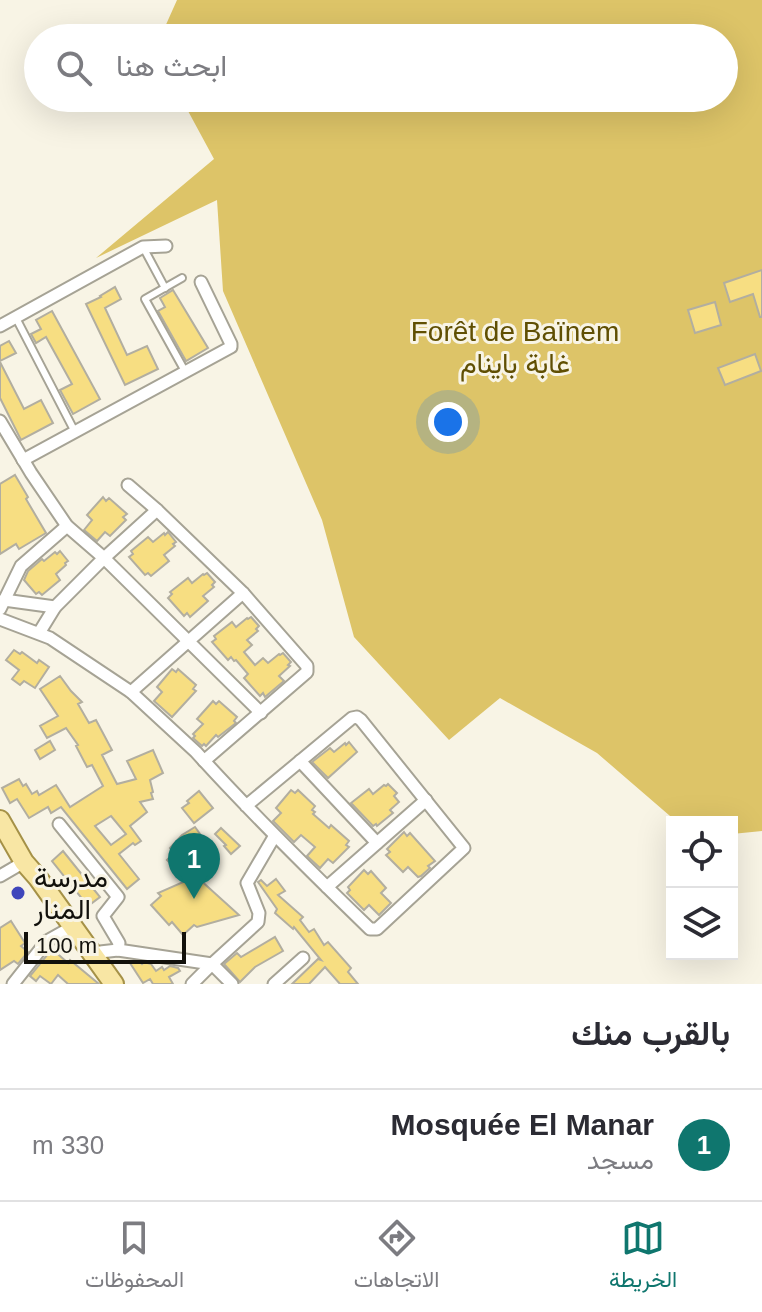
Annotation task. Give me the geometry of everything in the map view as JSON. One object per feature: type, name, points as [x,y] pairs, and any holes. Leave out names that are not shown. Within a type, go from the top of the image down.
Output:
[{"type":"main road","points":[[0,820],[24,862],[110,982]]},
{"type":"street","points":[[0,326],[143,247],[166,246]]},
{"type":"street","points":[[23,460],[227,350],[231,344],[201,282]]},
{"type":"street","points":[[0,421],[67,526],[104,558],[261,713]]},
{"type":"street","points":[[128,485],[243,593],[307,666],[307,672],[204,761]]},
{"type":"street","points":[[39,633],[55,607],[157,510]]},
{"type":"street","points":[[55,607],[2,604],[21,566],[67,526]]},
{"type":"street","points":[[131,692],[243,593]]},
{"type":"street","points":[[0,619],[50,638],[131,692],[204,761],[274,837],[370,929],[377,929],[463,851],[463,845],[357,717],[246,806]]},
{"type":"street","points":[[300,761],[377,843]]},
{"type":"street","points":[[327,887],[426,800]]},
{"type":"street","points":[[59,824],[118,897],[103,916],[119,943],[118,950]]},
{"type":"street","points":[[192,984],[258,922],[259,913],[247,883],[274,837]]},
{"type":"street","points":[[0,876],[24,862]]},
{"type":"street","points":[[13,984],[47,941],[72,927]]},
{"type":"street","points":[[91,953],[118,950],[212,964],[232,984]]},
{"type":"street","points":[[274,984],[303,958]]},
{"type":"lane","points":[[143,247],[165,288]]},
{"type":"lane","points":[[182,278],[145,299],[186,373]]},
{"type":"lane","points":[[16,317],[75,432]]},
{"type":"green space","name":"Forêt de Baïnem غابة باينام","points":[[177,0],[762,0],[762,831],[738,833],[738,816],[670,816],[597,753],[500,698],[449,740],[354,637],[322,520],[223,291],[217,200],[96,258],[214,159],[189,112],[738,112],[738,24],[166,24]]},
{"type":"building","points":[[762,270],[760,317],[753,294],[730,302],[724,283]]},
{"type":"building","points":[[115,287],[121,299],[105,308],[127,355],[147,346],[158,369],[125,385],[86,304]]},
{"type":"building","points":[[173,290],[208,348],[186,361],[158,311],[165,307],[160,298]]},
{"type":"building","points":[[715,302],[721,325],[695,333],[688,310]]},
{"type":"building","points":[[52,311],[100,399],[73,414],[60,390],[72,384],[46,337],[36,343],[31,334],[41,329],[36,320]]},
{"type":"building","points":[[9,341],[16,353],[0,361],[0,346]]},
{"type":"building","points":[[755,354],[761,371],[725,385],[718,368]]},
{"type":"building","points":[[0,362],[24,409],[41,400],[53,423],[21,440],[0,398]]},
{"type":"building","points":[[15,475],[46,533],[19,549],[16,544],[0,554],[0,484]]},
{"type":"building","points":[[103,497],[106,501],[109,498],[127,514],[123,517],[126,520],[110,536],[105,532],[97,541],[84,530],[92,520],[87,515]]},
{"type":"building","points":[[168,532],[176,542],[164,555],[169,561],[151,576],[148,573],[145,575],[129,557],[133,554],[131,551],[148,537],[153,542]]},
{"type":"building","points":[[60,551],[68,561],[56,574],[60,580],[42,595],[39,592],[36,594],[24,580],[28,571],[42,559],[44,561]]},
{"type":"building","points":[[207,573],[215,582],[214,587],[203,596],[208,601],[190,617],[187,613],[184,616],[168,598],[172,594],[170,592],[188,578],[192,583]]},
{"type":"building","points":[[251,617],[259,626],[258,631],[247,640],[252,645],[244,652],[255,665],[263,658],[268,663],[283,653],[291,662],[279,676],[284,681],[265,697],[263,693],[260,696],[244,678],[248,674],[236,660],[231,657],[228,660],[212,642],[216,639],[214,636],[232,622],[236,627]]},
{"type":"building","points":[[14,650],[49,667],[35,688],[24,681],[20,685],[12,679],[19,670],[6,660]]},
{"type":"building","points":[[172,669],[176,672],[178,669],[196,685],[193,689],[196,691],[172,717],[154,701],[162,692],[157,687]]},
{"type":"building","points":[[60,676],[82,702],[78,704],[89,723],[96,720],[112,750],[102,755],[117,784],[136,779],[127,761],[153,750],[163,773],[150,780],[153,799],[140,802],[147,812],[130,826],[141,841],[119,854],[139,879],[127,889],[61,807],[51,813],[48,807],[29,818],[17,799],[10,803],[2,788],[19,779],[32,794],[37,791],[39,795],[56,785],[70,807],[103,786],[92,765],[87,767],[78,745],[66,728],[47,738],[40,726],[58,716],[40,689]],"holes":[[[111,816],[126,834],[111,845],[95,826]]]},
{"type":"building","points":[[213,701],[216,704],[219,701],[237,717],[236,723],[202,746],[193,734],[203,724],[197,719]]},
{"type":"building","points":[[50,741],[55,750],[40,759],[35,750]]},
{"type":"building","points":[[349,742],[357,752],[328,778],[312,762],[330,748],[334,752]]},
{"type":"building","points":[[388,784],[397,793],[394,796],[399,802],[390,810],[393,813],[373,826],[351,803],[369,789],[373,794]]},
{"type":"building","points":[[291,790],[295,793],[298,790],[315,806],[313,814],[349,841],[346,845],[349,847],[333,863],[328,859],[320,868],[307,856],[315,847],[301,835],[294,842],[273,821],[281,813],[276,808]]},
{"type":"building","points":[[199,791],[213,808],[194,823],[182,808]]},
{"type":"building","points":[[195,827],[203,838],[182,855],[196,869],[203,862],[209,868],[198,878],[239,915],[197,927],[194,925],[183,935],[151,905],[161,896],[158,893],[188,880],[167,860],[174,853],[170,848]]},
{"type":"building","points":[[221,828],[240,846],[231,854],[215,834]]},
{"type":"building","points":[[404,832],[407,836],[410,833],[435,861],[421,876],[418,877],[408,867],[403,872],[386,855],[390,852],[387,849]]},
{"type":"building","points":[[63,851],[100,897],[88,906],[52,861]]},
{"type":"building","points":[[364,870],[368,874],[371,871],[386,888],[381,893],[391,903],[379,915],[369,905],[364,910],[347,893],[350,890],[348,887]]},
{"type":"building","points":[[276,879],[285,891],[278,895],[303,917],[300,920],[309,932],[314,929],[324,945],[328,942],[351,968],[348,972],[358,984],[340,984],[325,967],[309,984],[292,984],[318,959],[321,960],[294,927],[275,913],[277,909],[258,882],[261,880],[267,886]]},
{"type":"building","points":[[11,921],[25,943],[21,946],[28,952],[18,964],[14,961],[0,970],[0,928]]},
{"type":"building","points":[[275,937],[283,951],[255,967],[240,982],[224,964],[237,953],[241,957]]},
{"type":"building","points":[[52,949],[99,984],[68,984],[58,975],[51,984],[40,976],[36,981],[30,976]]},
{"type":"building","points":[[130,963],[151,964],[156,971],[170,966],[180,971],[169,977],[173,984],[153,984],[150,979],[143,983]]},
{"type":"place","name":"مدرسة المنار","points":[[18,893]]},
{"type":"place","name":"Mosquée El Manar","points":[[194,899]]}]
